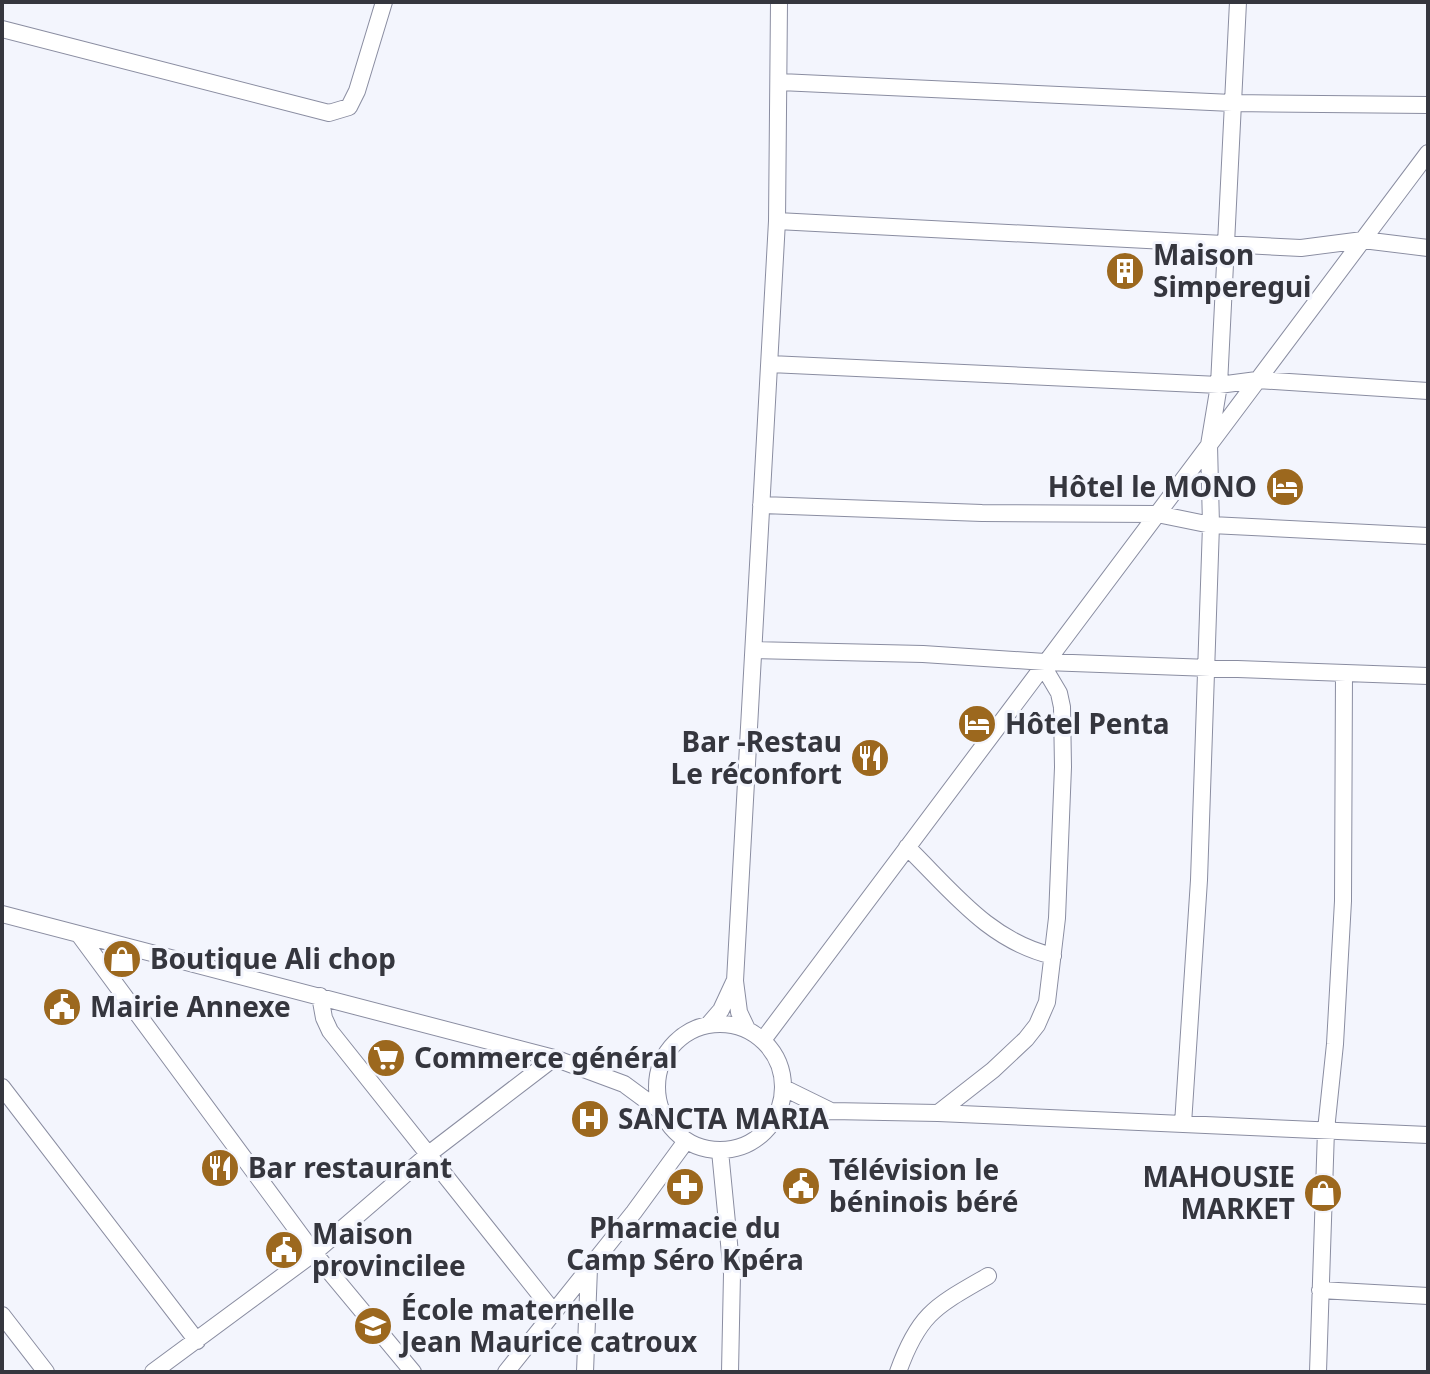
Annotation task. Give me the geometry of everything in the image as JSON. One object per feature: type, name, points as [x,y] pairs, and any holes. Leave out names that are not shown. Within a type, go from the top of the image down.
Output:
[{"type":"street","points":[[2,29],[329,113],[349,107],[357,91],[384,2]]},
{"type":"street","points":[[747,1029],[739,1012],[735,981],[777,221],[779,2]]},
{"type":"street","points":[[1183,1124],[1199,880],[1211,525],[1209,445],[1219,385],[1238,2]]},
{"type":"street","points":[[780,82],[1232,103],[1428,105]]},
{"type":"street","points":[[763,1040],[1428,153]]},
{"type":"street","points":[[777,221],[1301,248],[1363,240],[1428,248]]},
{"type":"street","points":[[770,364],[1219,385],[1257,380],[1428,391]]},
{"type":"street","points":[[761,505],[982,513],[1157,514],[1211,525],[1428,536]]},
{"type":"street","points":[[755,650],[923,654],[1044,664],[1428,676]]},
{"type":"street","points":[[938,1113],[993,1070],[1032,1032],[1047,1002],[1061,837],[1062,707],[1059,693],[1044,664]]},
{"type":"street","points":[[1318,1372],[1326,1130],[1335,1044],[1343,901],[1344,673]]},
{"type":"street","points":[[907,847],[977,917],[999,934],[1036,952],[1053,956]]},
{"type":"street","points":[[2,914],[554,1058],[624,1084],[662,1112]]},
{"type":"street","points":[[80,936],[314,1253],[413,1372]]},
{"type":"street","points":[[709,1024],[721,1010],[735,981]]},
{"type":"street","points":[[320,996],[330,1031],[553,1311]]},
{"type":"street","points":[[709,1024],[729,1024],[747,1029],[763,1040],[775,1054],[782,1070],[784,1088],[775,1119],[765,1133],[736,1149],[720,1151],[686,1141],[672,1128],[662,1112],[657,1090],[659,1069],[667,1053],[678,1039],[693,1029],[709,1024]]},
{"type":"street","points":[[153,1372],[314,1253],[430,1153],[554,1058]]},
{"type":"street","points":[[624,1084],[659,1069]]},
{"type":"street","points":[[2,1087],[197,1341]]},
{"type":"street","points":[[784,1088],[831,1111]]},
{"type":"street","points":[[775,1119],[831,1111],[938,1113],[1428,1135]]},
{"type":"street","points":[[506,1372],[686,1141]]},
{"type":"street","points":[[720,1151],[732,1274],[730,1372]]},
{"type":"street","points":[[585,1372],[589,1268]]},
{"type":"street","points":[[898,1372],[910,1339],[924,1318],[940,1304],[988,1276]]},
{"type":"street","points":[[1320,1290],[1428,1296]]},
{"type":"street","points":[[2,1315],[46,1372]]},
{"type":"place","name":"Maison Simperegui","points":[[1125,271]]},
{"type":"place","name":"Hôtel le MONO","points":[[1285,487]]},
{"type":"place","name":"Hôtel Penta","points":[[977,724]]},
{"type":"place","name":"Bar -Restau Le réconfort","points":[[870,758]]},
{"type":"place","name":"Boutique Ali chop","points":[[122,959]]},
{"type":"place","name":"Mairie Annexe","points":[[62,1007]]},
{"type":"place","name":"Commerce général","points":[[386,1058]]},
{"type":"place","name":"SANCTA MARIA","points":[[590,1119]]},
{"type":"place","name":"Bar restaurant","points":[[220,1168]]},
{"type":"place","name":"Télévision le béninois béré","points":[[801,1186]]},
{"type":"place","name":"Pharmacie du Camp Séro Kpéra","points":[[685,1187]]},
{"type":"place","name":"MAHOUSIE MARKET","points":[[1323,1193]]},
{"type":"place","name":"Maison provincilee","points":[[284,1250]]},
{"type":"place","name":"École maternelle Jean Maurice catroux","points":[[373,1326]]}]
